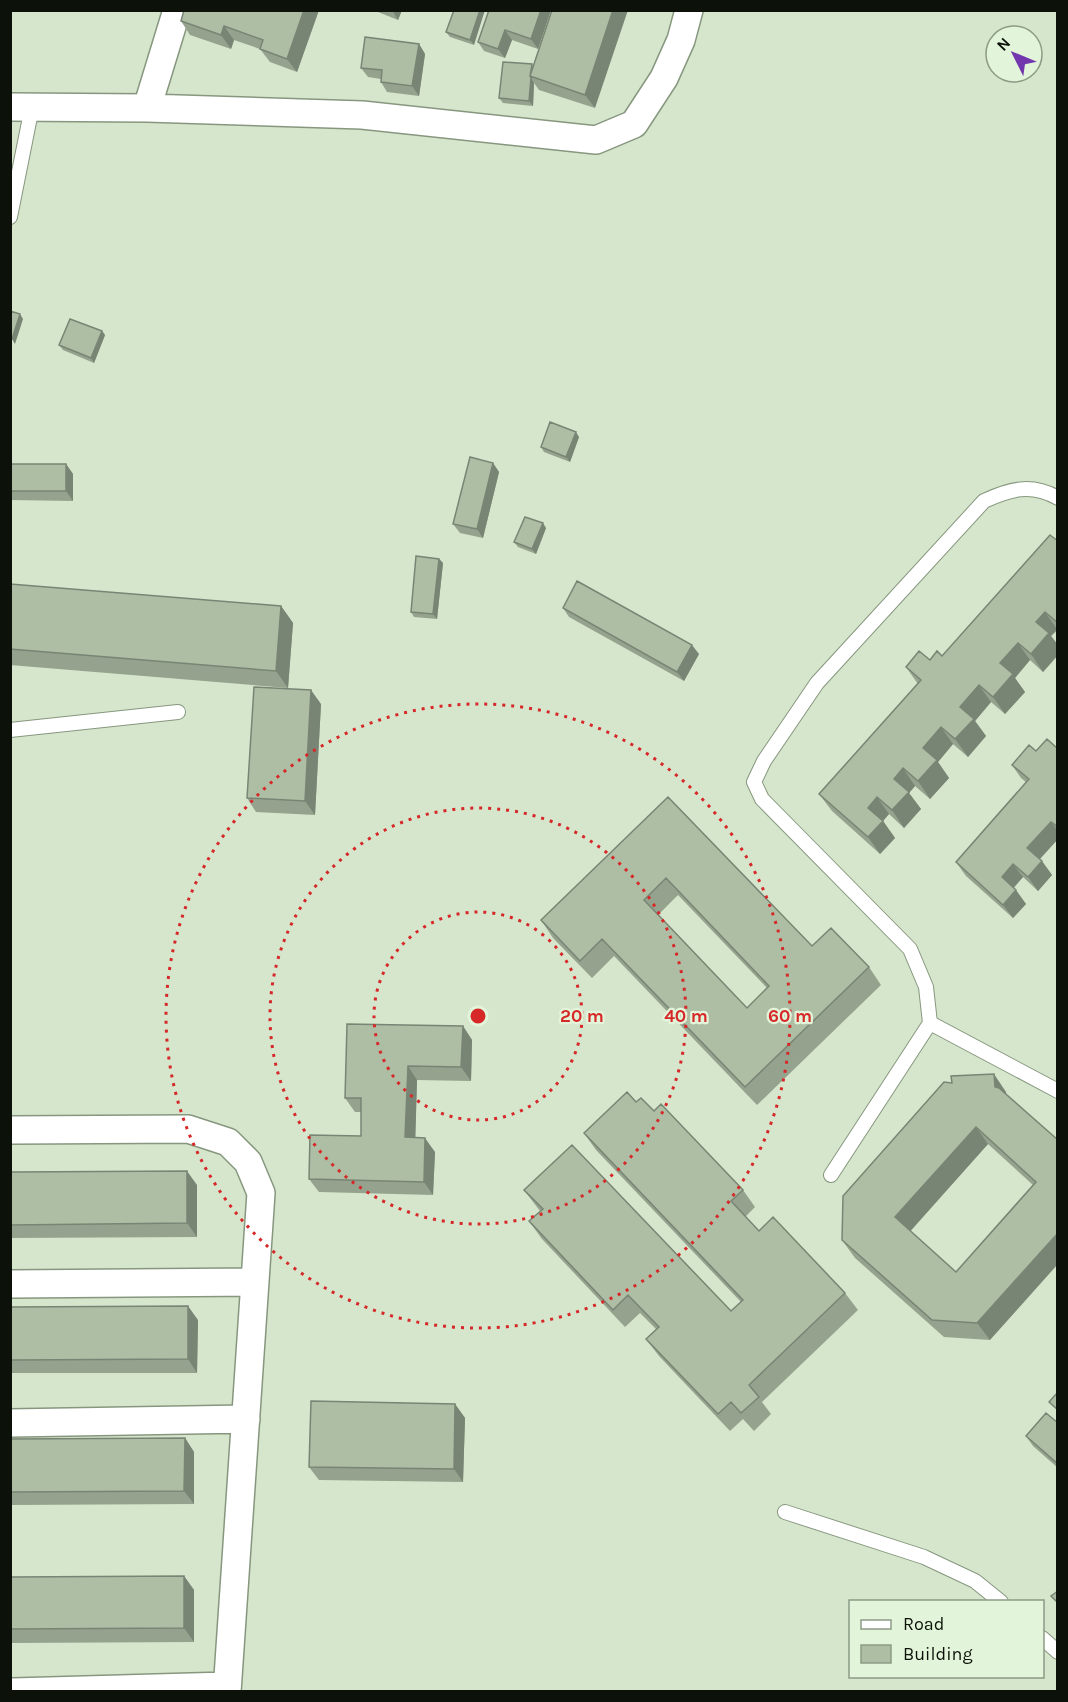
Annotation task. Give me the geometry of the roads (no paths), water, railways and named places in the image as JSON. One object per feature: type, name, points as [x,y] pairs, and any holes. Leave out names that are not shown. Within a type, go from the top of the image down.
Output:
[{"type":"street","points":[[147,108],[177,10]]},
{"type":"street","points":[[21,107],[147,108],[362,115],[596,140],[634,124],[664,78],[681,40],[689,10]]},
{"type":"street","points":[[10,1130],[188,1129],[228,1142],[248,1162],[261,1193],[227,1689],[13,1692]]},
{"type":"street","points":[[10,1284],[255,1282]]},
{"type":"street","points":[[10,1423],[246,1419]]},
{"type":"lane","points":[[10,217],[21,107]]},
{"type":"lane","points":[[831,1175],[930,1023],[926,987],[910,949],[762,799],[754,782],[764,761],[817,683],[984,501],[1008,490],[1033,489],[1058,498]]},
{"type":"lane","points":[[10,730],[178,712]]},
{"type":"lane","points":[[930,1023],[1058,1092]]},
{"type":"lane","points":[[785,1512],[924,1557],[975,1581],[999,1600]]},
{"type":"lane","points":[[1044,1640],[1058,1652]]}]
